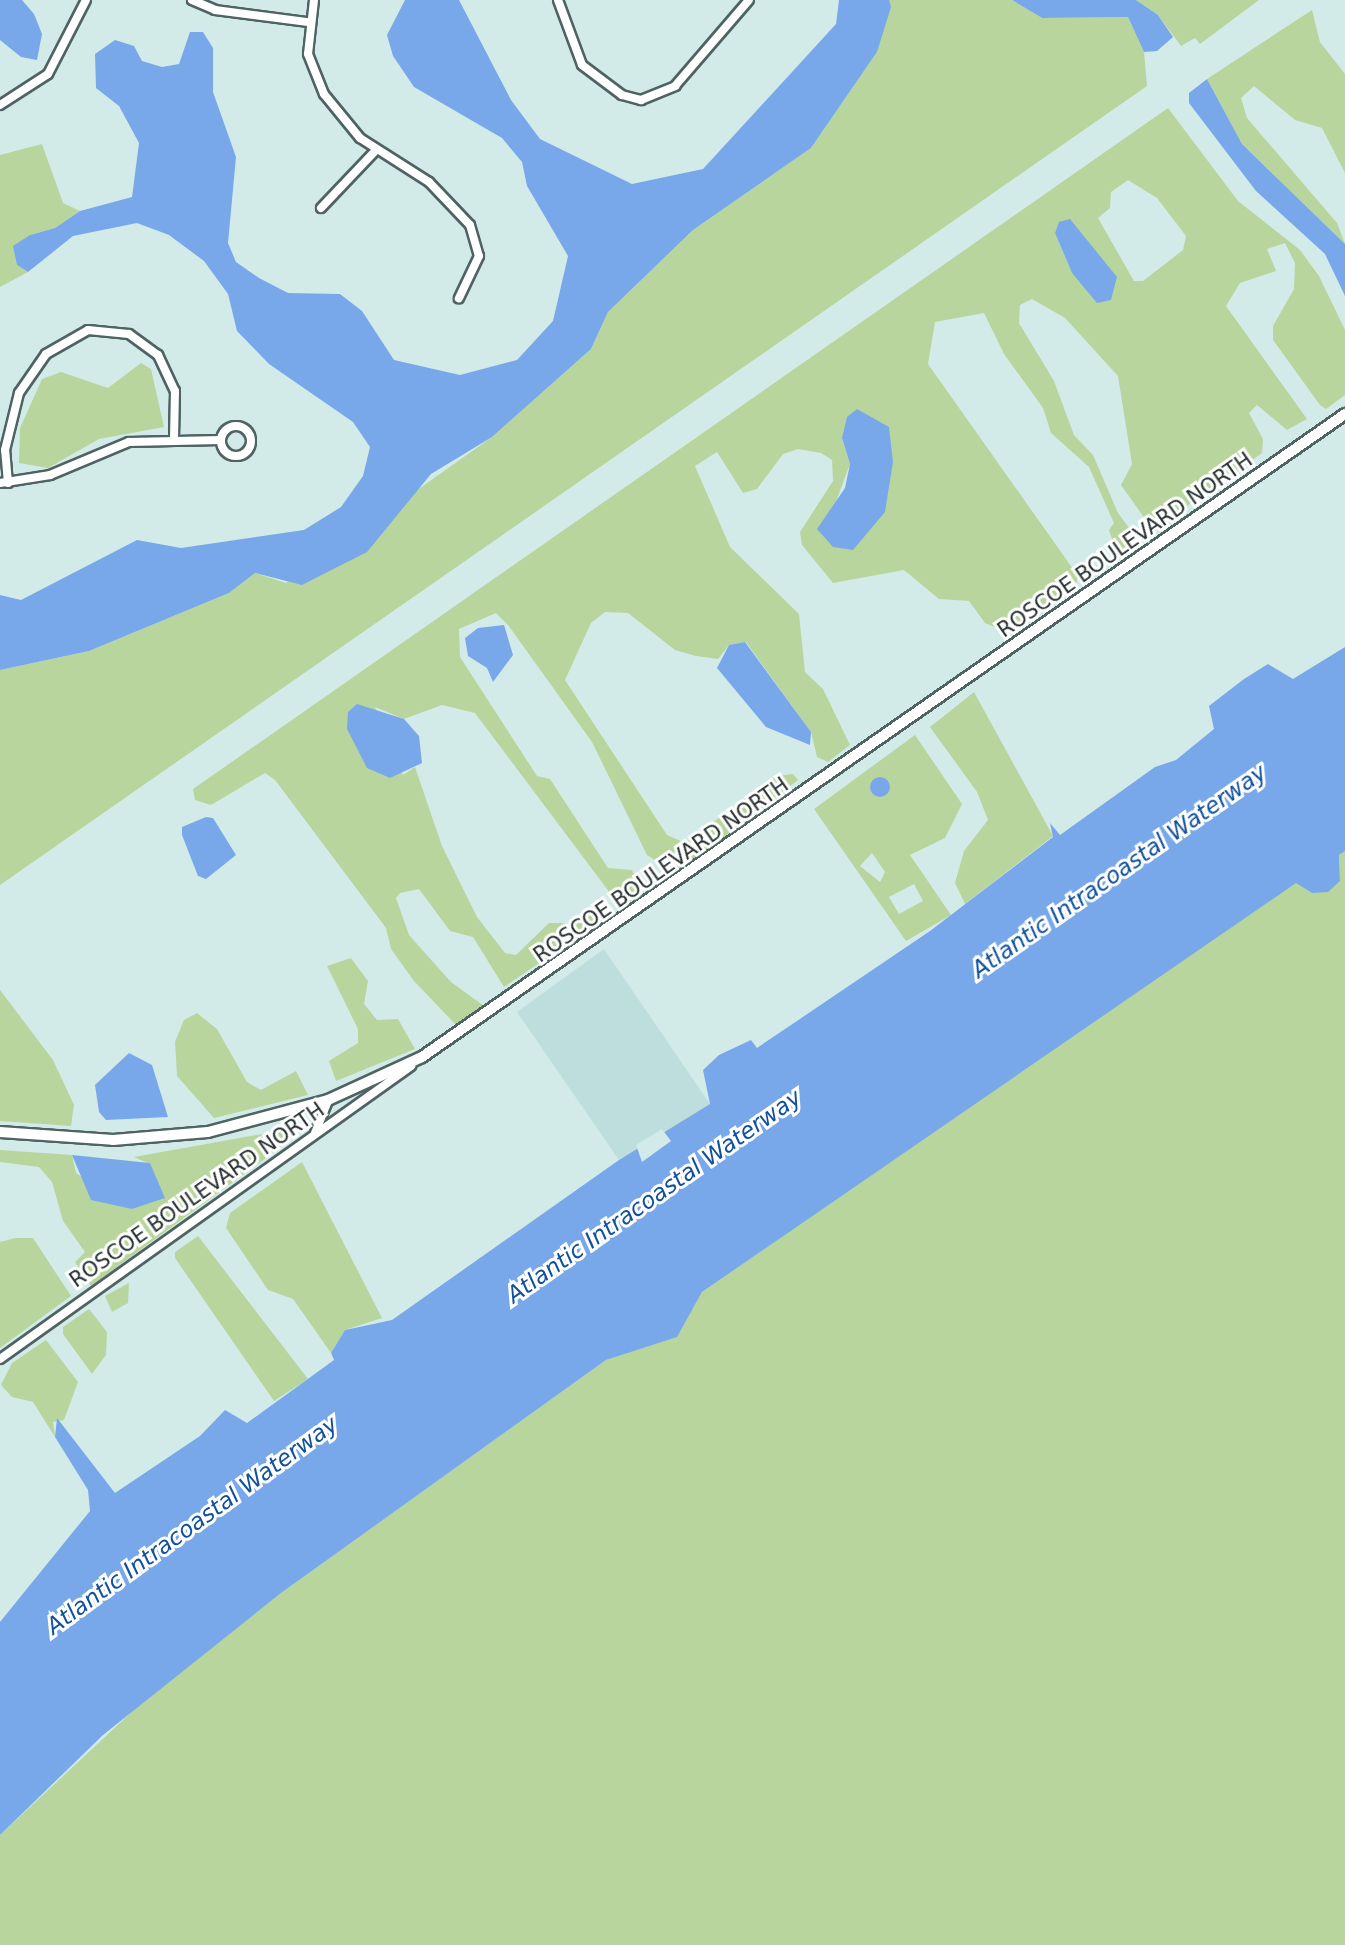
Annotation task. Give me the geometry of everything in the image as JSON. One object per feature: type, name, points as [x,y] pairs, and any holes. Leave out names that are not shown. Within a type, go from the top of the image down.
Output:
[{"type":"street","points":[[0,105],[48,74],[86,0]]},
{"type":"street","points":[[192,0],[215,10],[308,22]]},
{"type":"street","points":[[314,0],[308,22],[308,54],[318,83],[375,152],[429,182],[470,225],[479,256],[459,298]]},
{"type":"street","points":[[558,0],[582,65],[622,95],[641,100],[675,86],[749,0]]},
{"type":"street","points":[[321,208],[375,152]]},
{"type":"street","points":[[174,439],[175,391],[158,355],[129,334],[88,330],[46,354],[19,393],[5,450],[4,483],[50,475],[129,442],[221,440]]},
{"type":"street","name":"ROSCOE BOULEVARD NORTH","points":[[0,1359],[309,1142],[422,1057],[1345,414]]},
{"type":"street","points":[[0,1132],[113,1140],[177,1136],[328,1100],[422,1057]]},
{"type":"street","points":[[309,1142],[328,1100]]},
{"type":"shaded area","points":[[604,949],[710,1104],[619,1160],[517,1012]]},
{"type":"green space","points":[[889,0],[1012,0],[1042,18],[1128,17],[1144,52],[1147,86],[0,885],[0,670],[89,651],[229,593],[255,573],[286,583],[492,437],[591,349],[608,312],[693,230],[811,148],[877,52]]},
{"type":"green space","points":[[1136,0],[1259,0],[1200,44],[1195,38],[1181,46],[1158,15]]},
{"type":"green space","points":[[1312,10],[1320,42],[1345,74],[1345,173],[1322,128],[1295,120],[1254,86],[1241,98],[1247,118],[1337,223],[1345,244],[1242,144],[1207,79]]},
{"type":"green space","points":[[1168,108],[1238,201],[1300,250],[1319,276],[1345,330],[1345,395],[1326,409],[1320,405],[1273,340],[1273,326],[1294,289],[1295,263],[1285,243],[1267,249],[1276,271],[1240,283],[1226,306],[1307,419],[1287,430],[1257,405],[1249,413],[1263,439],[1262,453],[1153,530],[1121,485],[1132,464],[1118,376],[1065,318],[1032,299],[1020,305],[1019,323],[1054,381],[1074,435],[1093,455],[1118,513],[1138,540],[1119,560],[1109,530],[1114,523],[1089,467],[1051,433],[1043,408],[1004,354],[984,313],[935,322],[928,364],[1078,576],[1075,589],[1009,633],[985,623],[969,601],[939,599],[904,570],[833,583],[802,545],[800,532],[833,481],[832,460],[821,453],[798,449],[783,454],[757,489],[743,493],[717,452],[695,466],[730,547],[799,614],[805,672],[823,689],[850,745],[828,762],[817,757],[811,732],[746,642],[729,645],[718,659],[696,656],[675,650],[628,613],[605,612],[591,623],[565,680],[667,835],[685,843],[776,776],[793,774],[798,780],[676,874],[647,855],[592,742],[508,625],[496,613],[459,629],[460,657],[537,776],[550,779],[608,868],[632,870],[639,887],[631,901],[619,905],[475,713],[442,705],[404,719],[375,707],[403,775],[415,767],[442,846],[477,917],[505,953],[516,955],[549,923],[572,923],[600,912],[607,917],[504,987],[473,937],[450,931],[419,889],[400,893],[396,898],[409,935],[451,982],[484,1006],[456,1025],[414,981],[391,949],[386,928],[275,780],[265,773],[211,805],[195,800],[193,789]],"holes":[[[1128,180],[1157,198],[1186,236],[1183,250],[1143,281],[1134,281],[1098,218],[1110,208],[1111,192]],[[1055,233],[1111,300],[1072,273]],[[842,438],[885,512],[834,507],[850,464]]]},
{"type":"green space","points":[[42,144],[63,203],[80,211],[55,228],[30,235],[17,265],[28,272],[0,287],[0,155]]},
{"type":"green space","points":[[141,363],[151,369],[164,427],[99,439],[48,468],[19,463],[20,428],[42,379],[61,372],[108,388]]},
{"type":"green space","points":[[974,692],[1053,836],[965,904],[955,883],[964,851],[988,820],[977,792],[930,727]]},
{"type":"green space","points":[[915,735],[962,804],[945,838],[910,855],[951,915],[906,941],[814,809]],"holes":[[[872,853],[885,872],[880,882],[860,866]],[[914,884],[923,901],[899,914],[889,897]]]},
{"type":"green space","points":[[1345,851],[1345,1945],[0,1945],[0,1835],[138,1706],[281,1593],[606,1360],[677,1336],[702,1292],[1235,922],[1296,882],[1312,893],[1340,881],[1339,855]]},
{"type":"green space","points":[[351,958],[368,981],[364,1004],[377,1020],[398,1019],[415,1049],[336,1081],[329,1061],[358,1043],[358,1029],[327,966]]},
{"type":"green space","points":[[0,990],[53,1060],[74,1105],[71,1126],[0,1121]]},
{"type":"green space","points":[[197,1013],[217,1029],[247,1082],[261,1090],[296,1071],[308,1095],[214,1118],[177,1076],[175,1042],[184,1020]]},
{"type":"green space","points":[[284,1130],[289,1138],[277,1150],[91,1286],[75,1262],[85,1252],[63,1221],[52,1182],[39,1167],[0,1162],[0,1150],[72,1155],[76,1173],[132,1209],[150,1164],[134,1157]]},
{"type":"green space","points":[[302,1162],[382,1318],[345,1330],[331,1353],[293,1299],[268,1290],[226,1228],[230,1213]]},
{"type":"green space","points":[[198,1236],[308,1379],[274,1401],[175,1258],[175,1252]]},
{"type":"green space","points":[[15,1238],[33,1238],[71,1296],[0,1348],[0,1242]]},
{"type":"green space","points":[[129,1283],[128,1303],[112,1312],[105,1296]]},
{"type":"green space","points":[[89,1309],[107,1332],[106,1355],[92,1374],[63,1334],[63,1327]]},
{"type":"green space","points":[[46,1340],[78,1382],[64,1420],[53,1422],[55,1437],[33,1402],[12,1397],[1,1385],[12,1363]]},
{"type":"water","points":[[0,0],[22,0],[34,14],[42,34],[37,60],[21,57],[0,40]]},
{"type":"water","points":[[405,0],[459,0],[511,100],[540,139],[632,184],[703,169],[836,24],[839,0],[889,0],[891,7],[877,52],[811,148],[693,230],[608,312],[591,349],[492,437],[431,474],[367,552],[302,585],[255,573],[229,593],[89,651],[0,670],[0,595],[21,600],[137,540],[181,548],[304,530],[341,507],[363,476],[370,447],[353,422],[269,364],[237,331],[228,294],[204,261],[169,235],[137,223],[73,236],[28,272],[17,265],[13,246],[30,235],[55,228],[80,211],[132,197],[139,143],[119,106],[96,88],[95,54],[115,40],[134,46],[142,61],[162,67],[179,64],[190,32],[203,32],[213,48],[213,92],[236,157],[228,243],[236,262],[259,278],[288,293],[340,294],[362,311],[394,360],[460,375],[517,360],[553,321],[568,256],[527,186],[522,162],[502,138],[414,87],[393,56],[387,35]]},
{"type":"water","points":[[1012,0],[1136,0],[1158,15],[1173,37],[1157,51],[1144,52],[1128,17],[1042,18]]},
{"type":"water","points":[[1207,79],[1242,144],[1345,244],[1345,296],[1325,254],[1256,191],[1189,103],[1189,93]]},
{"type":"water","points":[[1070,219],[1117,277],[1111,300],[1097,303],[1072,273],[1055,233],[1059,222]]},
{"type":"water","points":[[857,409],[889,427],[893,462],[885,512],[853,550],[833,547],[817,529],[845,488],[850,464],[842,438],[847,417]]},
{"type":"water","points":[[504,625],[513,655],[493,682],[487,668],[468,656],[465,638],[478,628]]},
{"type":"water","points":[[745,642],[811,732],[810,745],[766,727],[717,668],[729,645]]},
{"type":"water","name":"Atlantic Intracoastal Waterway","points":[[1345,647],[1345,851],[1339,855],[1340,881],[1328,892],[1312,893],[1296,883],[702,1292],[677,1337],[606,1360],[281,1593],[103,1735],[0,1835],[0,1622],[90,1511],[88,1490],[55,1437],[57,1418],[115,1493],[200,1436],[225,1410],[247,1423],[334,1360],[331,1353],[345,1330],[392,1320],[619,1160],[710,1104],[703,1070],[719,1055],[751,1040],[757,1048],[930,931],[1053,837],[1050,823],[1060,835],[1155,767],[1176,760],[1214,729],[1209,706],[1244,679],[1268,664],[1293,679]]},
{"type":"water","points":[[357,704],[404,719],[419,736],[422,763],[390,778],[367,768],[347,729],[348,712]]},
{"type":"water","points":[[880,777],[887,780],[890,787],[887,794],[880,797],[873,794],[870,787],[873,780]]},
{"type":"water","points":[[206,817],[213,818],[236,855],[206,879],[198,876],[182,835],[182,827]]},
{"type":"water","points":[[129,1053],[152,1065],[168,1117],[106,1120],[99,1112],[95,1085]]},
{"type":"water","points":[[72,1155],[150,1163],[165,1198],[132,1209],[91,1200]]},
{"type":"pier","points":[[662,1129],[671,1141],[642,1162],[636,1145]]}]
